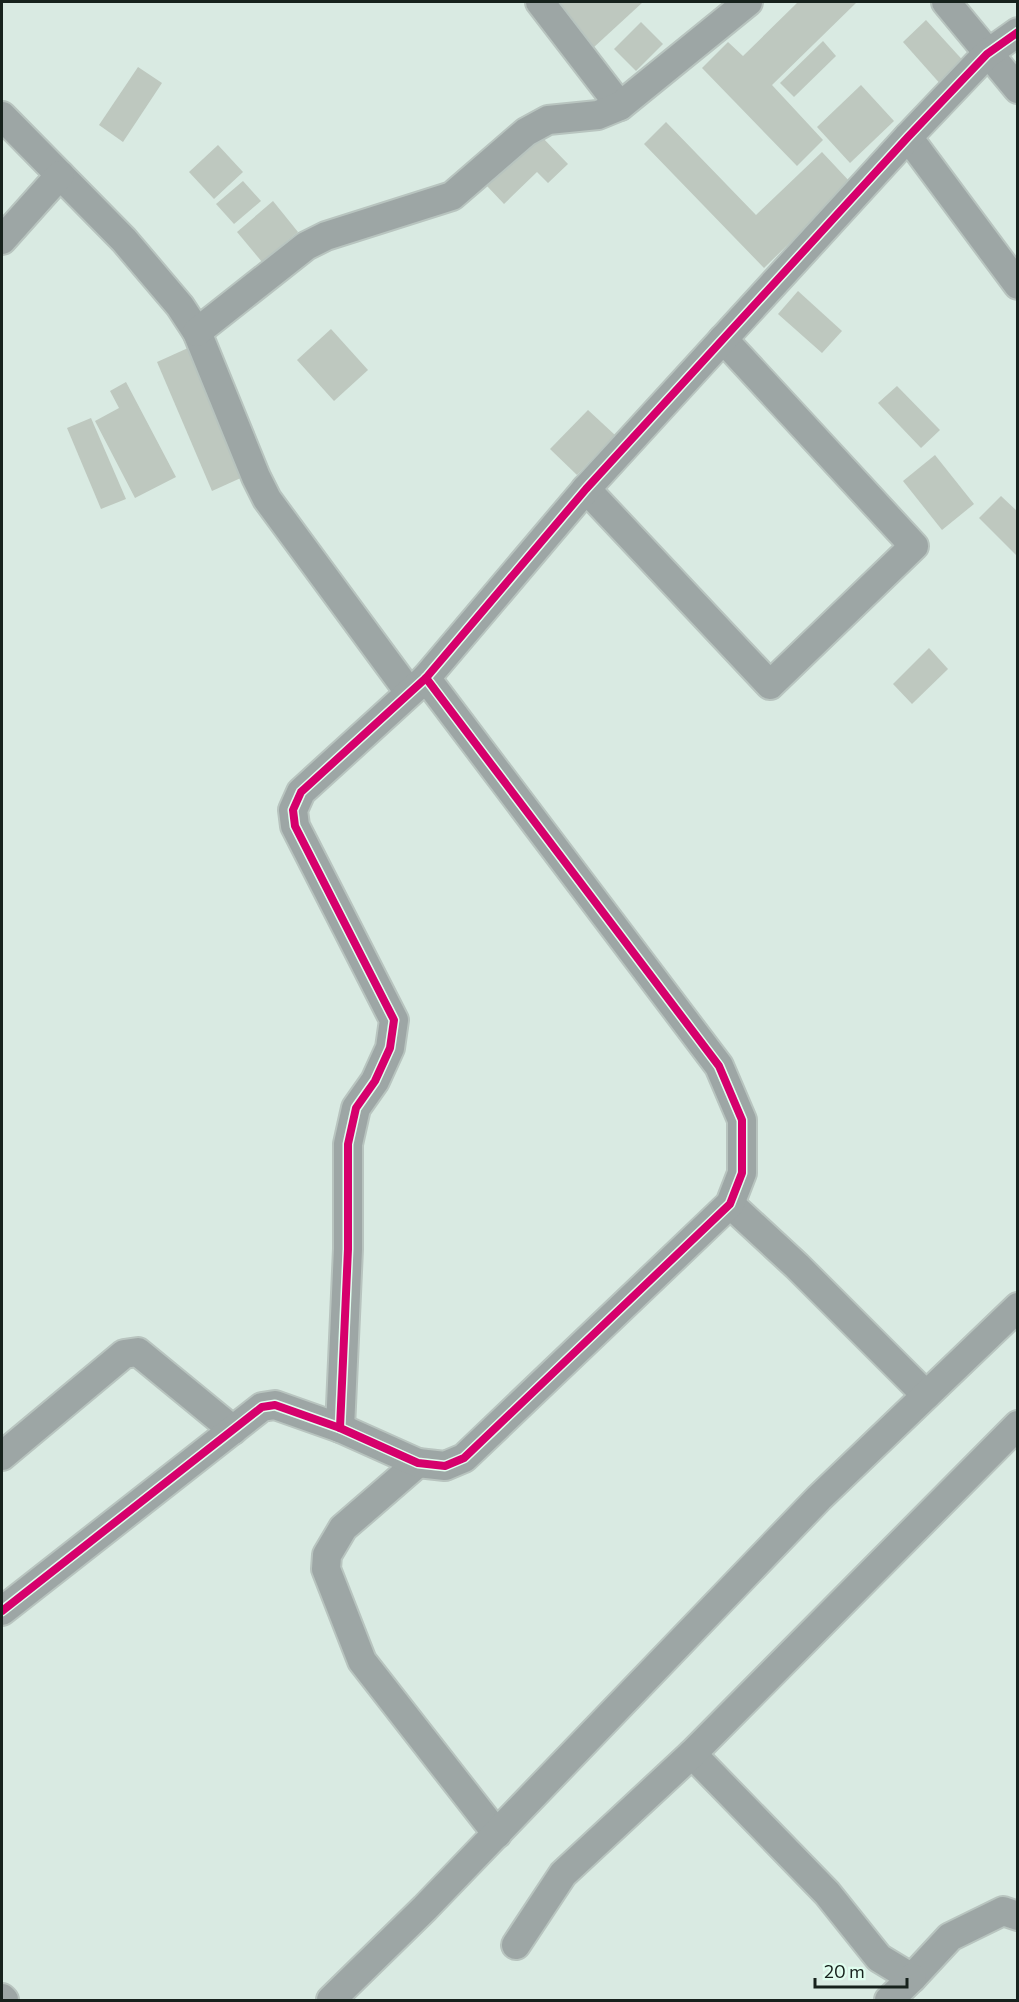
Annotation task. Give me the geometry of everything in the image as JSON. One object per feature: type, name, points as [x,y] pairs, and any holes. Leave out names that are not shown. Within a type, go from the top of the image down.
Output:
[{"type":"street","points":[[540,2],[620,106]]},
{"type":"street","points":[[197,332],[306,246],[326,236],[452,196],[526,132],[548,120],[597,115],[620,106],[748,2]]},
{"type":"street","points":[[945,2],[1017,89]]},
{"type":"street","points":[[340,1428],[348,1249],[348,1144],[356,1108],[375,1081],[390,1048],[394,1020],[295,826],[292,810],[301,792],[417,685],[586,489],[908,137],[987,54],[1017,32]]},
{"type":"street","points":[[2,116],[124,240],[180,306],[197,332],[267,499],[719,1066],[742,1120],[742,1173],[730,1204],[464,1458],[445,1466],[418,1463],[340,1428],[275,1405],[262,1407],[2,1611]]},
{"type":"street","points":[[908,137],[1017,285]]},
{"type":"street","points":[[2,240],[60,175]]},
{"type":"street","points":[[586,489],[770,685],[914,546],[723,339]]},
{"type":"street","points":[[730,1204],[797,1266],[926,1395]]},
{"type":"street","points":[[331,2001],[426,1908],[819,1498],[1017,1307]]},
{"type":"street","points":[[2,1456],[124,1354],[138,1352],[234,1430]]},
{"type":"street","points":[[516,1945],[563,1874],[692,1754],[1017,1425]]},
{"type":"street","points":[[418,1463],[343,1528],[327,1555],[326,1569],[362,1661],[497,1834]]},
{"type":"street","points":[[692,1754],[827,1893],[879,1958],[912,1978]]},
{"type":"street","points":[[889,2001],[950,1937],[1003,1911],[1017,1916]]},
{"type":"building","points":[[550,2],[643,2],[593,48]]},
{"type":"building","points":[[798,2],[857,2],[772,85],[823,140],[797,166],[702,68],[728,42],[743,56]]},
{"type":"building","points":[[926,20],[968,66],[943,87],[903,42]]},
{"type":"building","points":[[641,22],[663,44],[636,71],[614,49]]},
{"type":"building","points":[[823,41],[836,56],[794,97],[780,83]]},
{"type":"building","points":[[138,67],[162,83],[123,142],[99,125]]},
{"type":"building","points":[[861,85],[894,121],[850,163],[817,127]]},
{"type":"building","points":[[666,122],[756,215],[822,152],[851,183],[764,268],[644,144]]},
{"type":"building","points":[[540,135],[568,164],[548,183],[537,172],[504,204],[487,186]]},
{"type":"building","points":[[218,145],[243,172],[214,199],[189,172]]},
{"type":"building","points":[[243,181],[261,201],[234,224],[216,204]]},
{"type":"building","points":[[273,201],[298,232],[262,262],[237,232]]},
{"type":"building","points":[[798,291],[842,331],[822,353],[778,314]]},
{"type":"building","points":[[331,329],[368,370],[334,401],[297,360]]},
{"type":"building","points":[[188,348],[243,477],[212,491],[157,362]]},
{"type":"building","points":[[126,382],[176,477],[135,498],[95,421],[119,408],[110,391]]},
{"type":"building","points":[[897,386],[940,430],[921,448],[878,403]]},
{"type":"building","points":[[588,410],[615,435],[577,475],[550,449]]},
{"type":"building","points":[[91,418],[126,499],[101,509],[67,428]]},
{"type":"building","points":[[935,455],[974,504],[942,530],[903,481]]},
{"type":"building","points":[[1001,496],[1018,512],[1018,557],[979,518]]},
{"type":"building","points":[[929,648],[948,669],[912,704],[893,684]]},
{"type":"cycle path","points":[[340,1428],[348,1249],[348,1144],[356,1108],[375,1081],[390,1048],[394,1020],[295,826],[293,810],[301,792],[426,678],[586,489],[908,137],[987,54],[1018,32]]},
{"type":"cycle path","points":[[2,1611],[262,1407],[275,1405],[340,1428],[418,1463],[445,1466],[464,1458],[730,1204],[742,1173],[742,1120],[719,1066],[426,678]]}]
